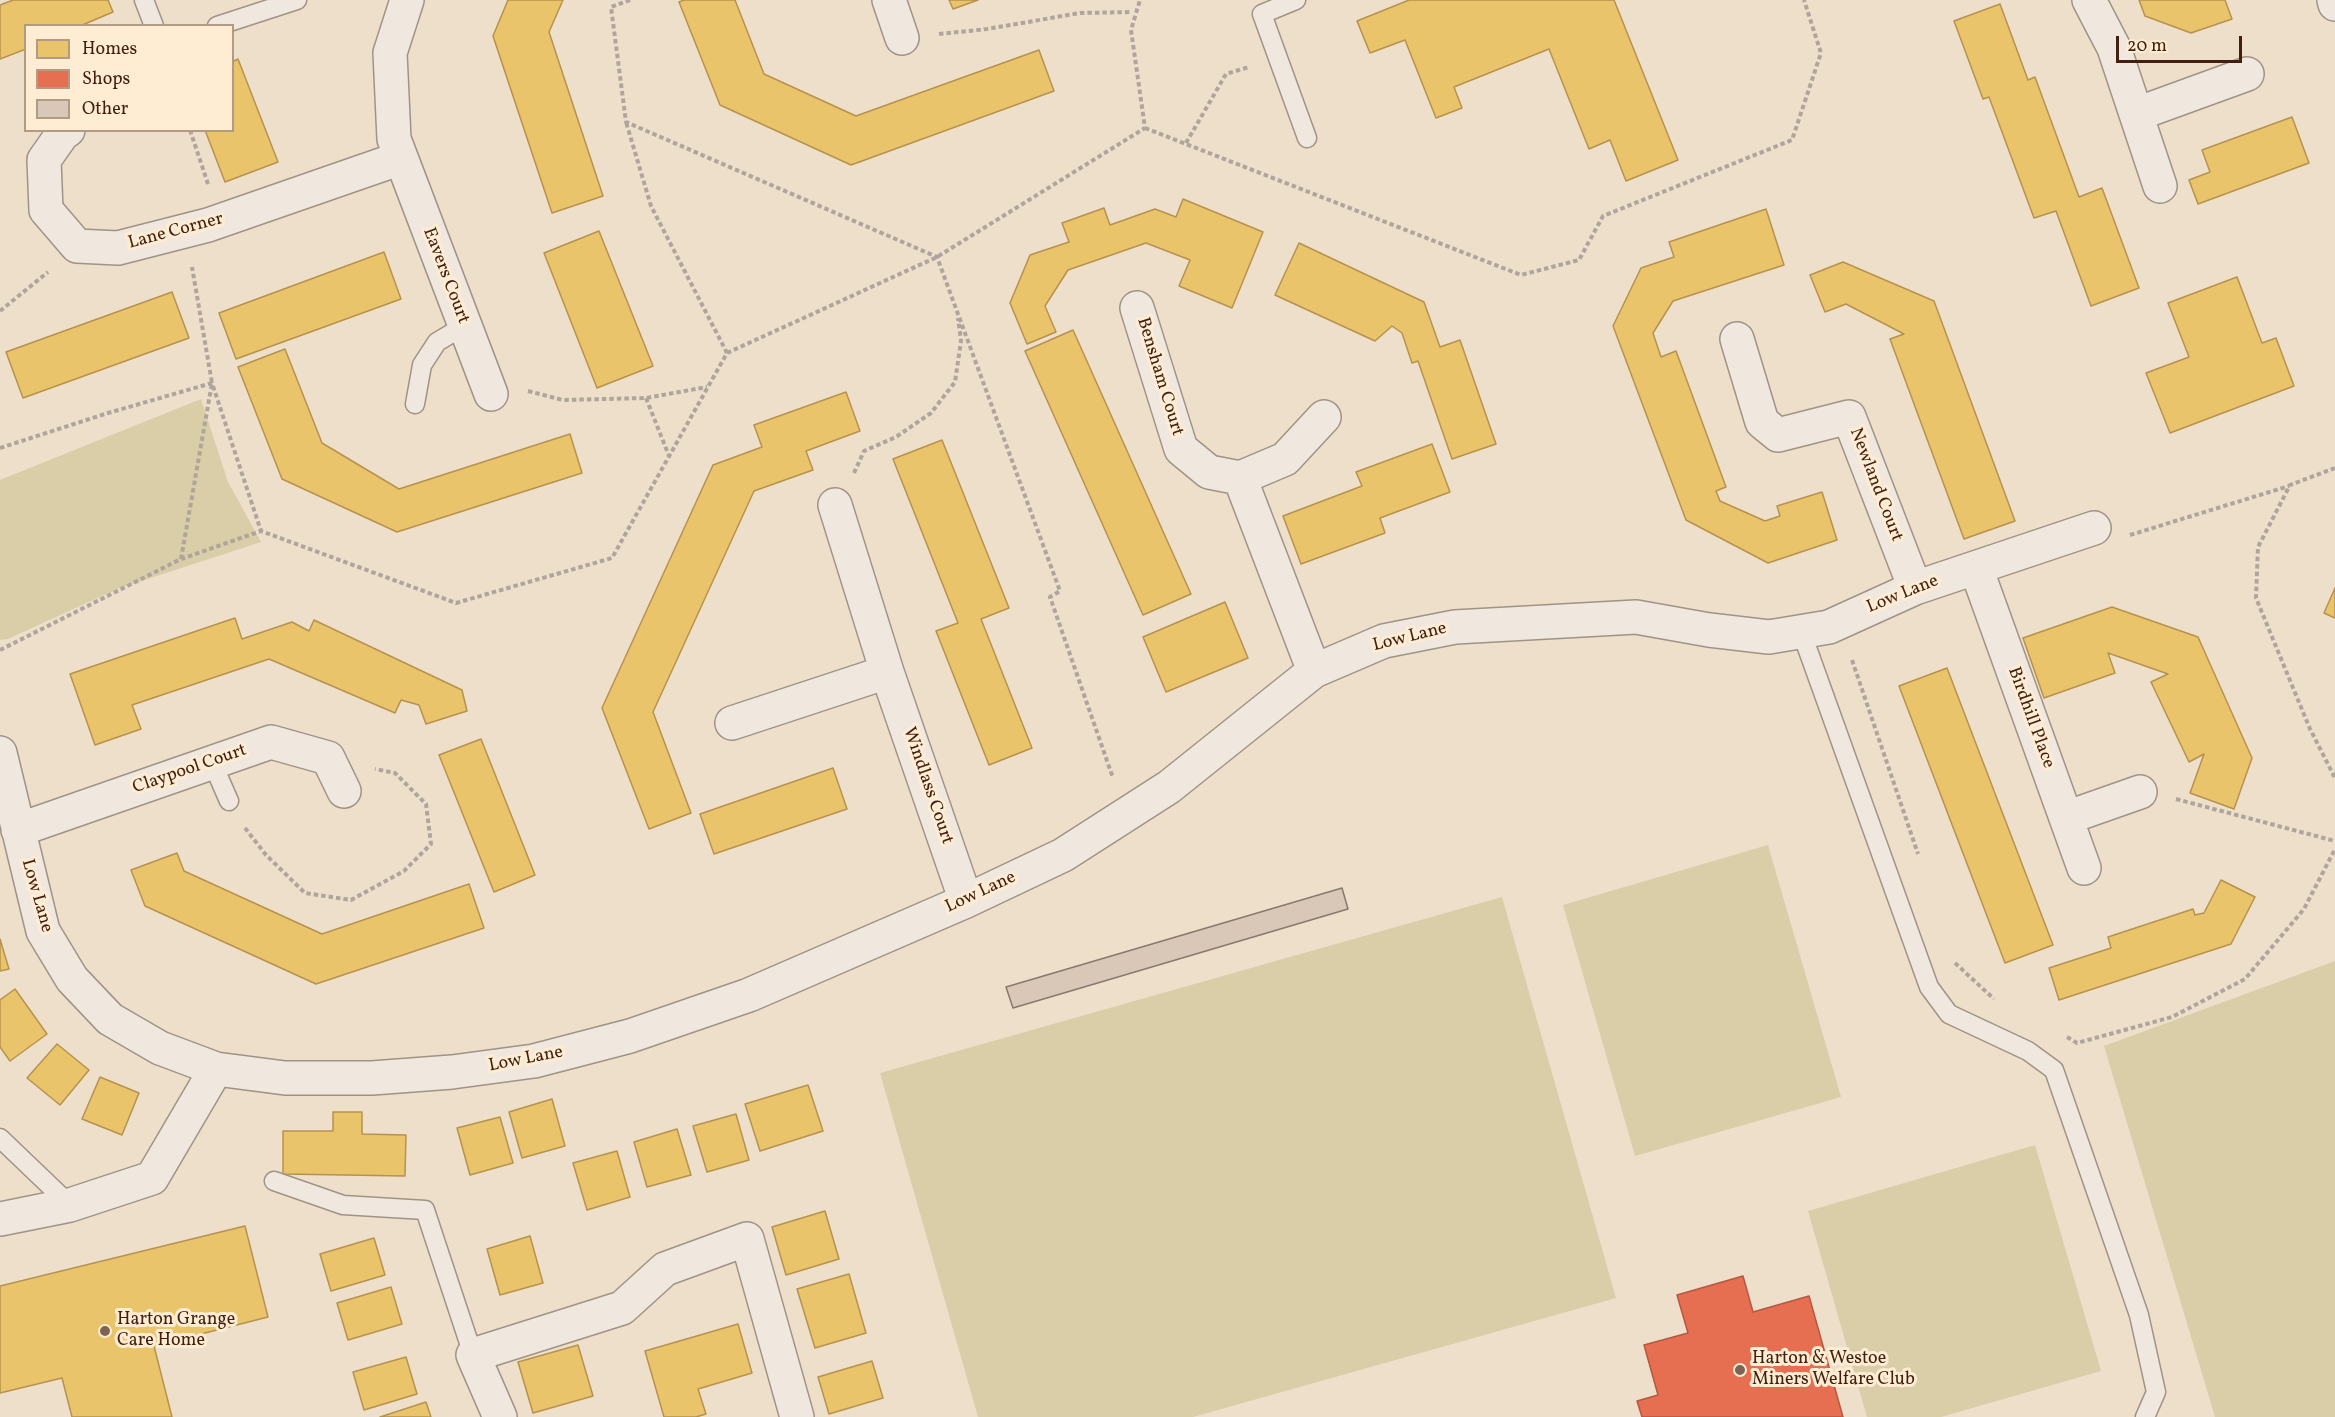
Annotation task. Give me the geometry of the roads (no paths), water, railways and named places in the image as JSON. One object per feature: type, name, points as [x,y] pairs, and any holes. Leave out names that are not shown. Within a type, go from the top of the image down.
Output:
[{"type":"street","name":"Eavers Court","points":[[407,0],[390,53],[394,139],[488,387]]},
{"type":"street","points":[[889,0],[902,38]]},
{"type":"street","points":[[2089,0],[2114,48],[2160,186]]},
{"type":"street","points":[[2136,114],[2247,74]]},
{"type":"street","name":"Lane Corner","points":[[66,132],[44,160],[46,210],[77,246],[118,248],[186,231],[401,158]]},
{"type":"street","name":"Bensham Court","points":[[1137,308],[1181,450],[1209,472],[1240,478]]},
{"type":"street","name":"Newland Court","points":[[1737,339],[1762,422],[1778,435],[1849,417],[1915,588]]},
{"type":"street","points":[[1314,671],[1240,478],[1285,459],[1324,417]]},
{"type":"street","name":"Windlass Court","points":[[835,505],[887,672],[966,901]]},
{"type":"street","name":"Low Lane","points":[[0,753],[43,931],[72,979],[110,1019],[160,1048],[216,1070],[285,1078],[372,1078],[452,1072],[534,1061],[630,1036],[750,995],[966,901],[1063,855],[1169,787],[1314,671],[1384,641],[1455,627],[1636,617],[1709,630],[1769,637],[1830,627],[1915,588],[2094,528]]},
{"type":"street","name":"Birdhill Place","points":[[1976,568],[2084,868]]},
{"type":"street","points":[[732,723],[887,672]]},
{"type":"street","name":"Claypool Court","points":[[18,830],[271,742],[328,758],[344,791]]},
{"type":"street","points":[[2066,819],[2140,792]]},
{"type":"street","points":[[0,1219],[70,1205],[152,1178],[216,1070]]},
{"type":"street","points":[[500,1417],[473,1355],[622,1308],[665,1269],[747,1239],[797,1417]]},
{"type":"lane","points":[[144,0],[153,24]]},
{"type":"lane","points":[[223,24],[297,0]]},
{"type":"lane","points":[[1296,0],[1262,14],[1307,138]]},
{"type":"lane","points":[[415,404],[422,365],[437,342],[464,326]]},
{"type":"lane","points":[[1801,631],[1929,987],[1949,1014],[2028,1051],[2054,1070],[2139,1315],[2156,1392],[2145,1417]]},
{"type":"lane","points":[[212,762],[229,801]]},
{"type":"lane","points":[[0,1138],[70,1205]]},
{"type":"lane","points":[[274,1181],[343,1205],[425,1210],[473,1355]]},
{"type":"place","name":"Harton Grange Care Home","points":[[105,1331]]},
{"type":"place","name":"Harton & Westoe Miners Welfare Club","points":[[1740,1370]]}]
